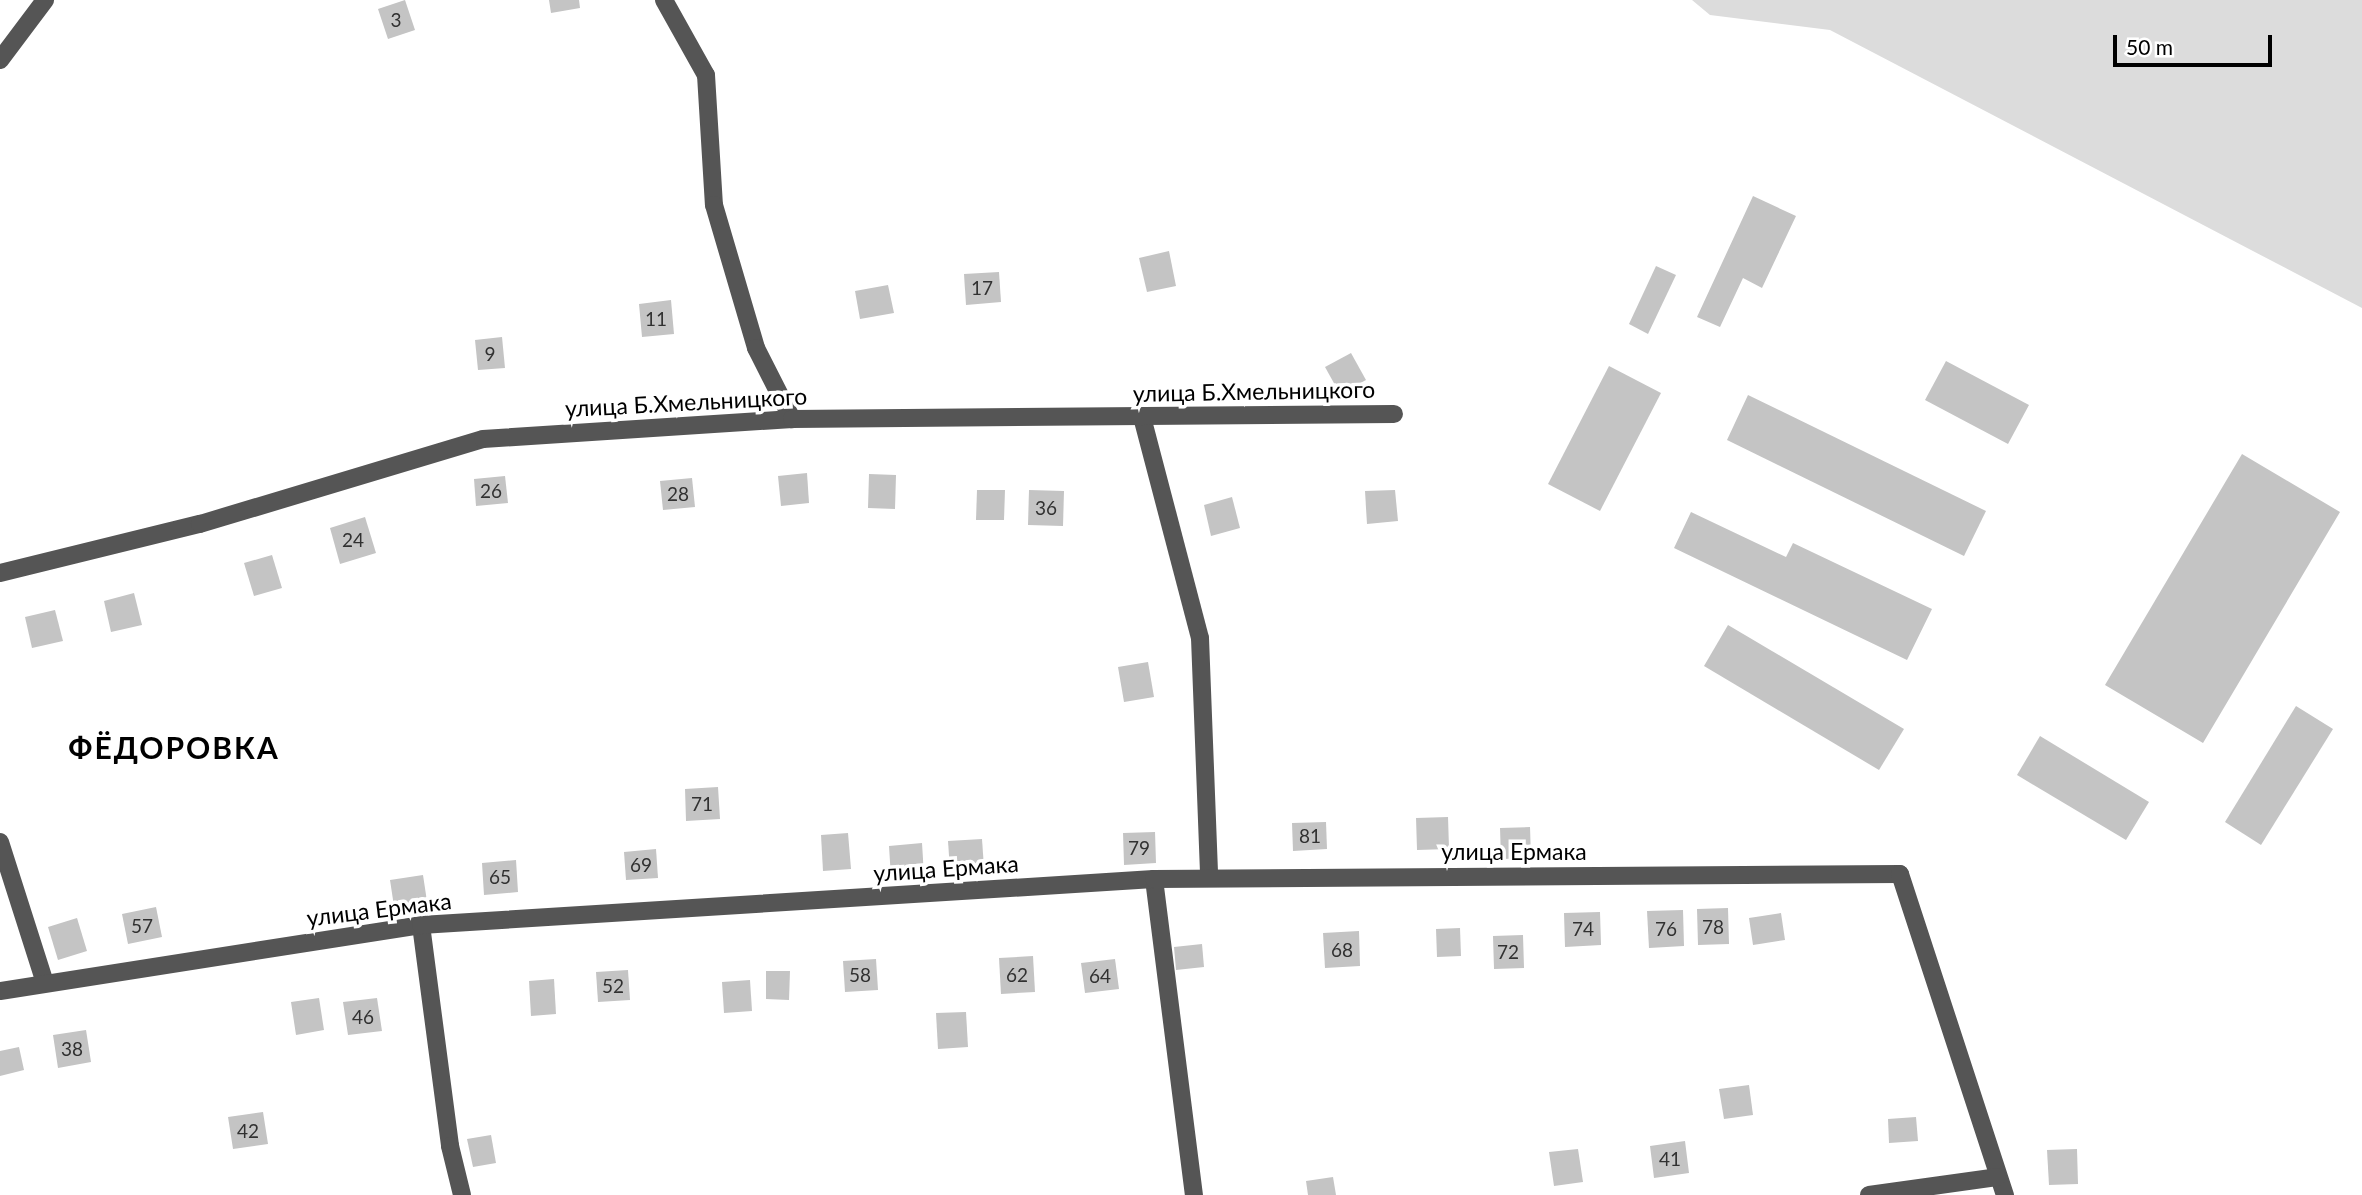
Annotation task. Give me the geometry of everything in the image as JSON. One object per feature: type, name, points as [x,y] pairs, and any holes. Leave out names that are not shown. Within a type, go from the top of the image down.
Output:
[{"type":"street","points":[[0,60],[45,0]]},
{"type":"street","points":[[664,0],[706,75],[714,205],[756,348],[792,419]]},
{"type":"street","name":"улица Б.Хмельницкого","points":[[0,573],[200,524],[483,439],[792,419],[1394,414]]},
{"type":"street","points":[[1142,416],[1200,638],[1209,876]]},
{"type":"street","points":[[0,842],[46,983]]},
{"type":"street","name":"улица Ермака","points":[[0,991],[421,925],[1154,879],[1209,876],[1900,874],[1997,1177]]},
{"type":"street","points":[[1154,879],[1194,1195]]},
{"type":"street","points":[[421,925],[450,1146],[461,1195]]},
{"type":"street","points":[[1870,1195],[1997,1177],[2005,1195]]},
{"type":"shaded area","points":[[1692,0],[2362,0],[2362,308],[1830,30],[1710,15]]},
{"type":"building","points":[[405,0],[415,30],[388,39],[378,9]]},
{"type":"building","points":[[549,0],[579,0],[580,8],[551,13]]},
{"type":"building","points":[[1753,196],[1796,216],[1762,288],[1743,278],[1720,327],[1697,317]]},
{"type":"building","points":[[1169,251],[1176,286],[1147,292],[1139,258]]},
{"type":"building","points":[[1656,266],[1676,275],[1648,334],[1629,324]]},
{"type":"building","points":[[999,272],[1001,302],[966,305],[964,274]]},
{"type":"building","points":[[888,285],[894,313],[860,319],[855,291]]},
{"type":"building","points":[[671,300],[674,334],[642,337],[639,304]]},
{"type":"building","points":[[502,337],[505,368],[478,370],[475,340]]},
{"type":"building","points":[[1351,353],[1366,380],[1340,394],[1325,367]]},
{"type":"building","points":[[1946,361],[2029,405],[2008,444],[1925,400]]},
{"type":"building","points":[[1609,366],[1661,393],[1600,511],[1548,484]]},
{"type":"building","points":[[1748,395],[1986,511],[1964,556],[1727,440]]},
{"type":"building","points":[[2242,454],[2340,512],[2203,743],[2105,685]]},
{"type":"building","points":[[807,473],[809,503],[781,506],[778,476]]},
{"type":"building","points":[[869,474],[896,475],[895,509],[868,508]]},
{"type":"building","points":[[505,476],[508,503],[476,506],[474,479]]},
{"type":"building","points":[[692,478],[695,507],[663,510],[660,481]]},
{"type":"building","points":[[977,490],[1005,490],[1004,520],[976,520]]},
{"type":"building","points":[[1029,490],[1064,491],[1063,526],[1028,525]]},
{"type":"building","points":[[1395,490],[1398,521],[1367,524],[1365,491]]},
{"type":"building","points":[[1232,497],[1240,528],[1211,536],[1204,505]]},
{"type":"building","points":[[1691,512],[1786,557],[1793,543],[1932,609],[1907,660],[1674,548]]},
{"type":"building","points":[[365,517],[376,553],[340,564],[330,528]]},
{"type":"building","points":[[272,555],[282,588],[254,596],[244,563]]},
{"type":"building","points":[[134,593],[142,625],[111,632],[104,601]]},
{"type":"building","points":[[55,610],[63,641],[32,648],[25,617]]},
{"type":"building","points":[[1728,625],[1904,729],[1879,770],[1704,666]]},
{"type":"building","points":[[1148,662],[1154,697],[1124,702],[1118,667]]},
{"type":"building","points":[[2296,706],[2333,729],[2261,845],[2225,822]]},
{"type":"building","points":[[2040,736],[2149,802],[2126,840],[2017,775]]},
{"type":"building","points":[[718,787],[720,819],[686,821],[685,789]]},
{"type":"building","points":[[1448,817],[1449,849],[1417,850],[1416,818]]},
{"type":"building","points":[[1326,822],[1327,849],[1293,851],[1292,823]]},
{"type":"building","points":[[1530,827],[1531,858],[1501,859],[1500,828]]},
{"type":"building","points":[[1155,832],[1156,863],[1124,865],[1123,833]]},
{"type":"building","points":[[848,833],[851,869],[823,871],[821,835]]},
{"type":"building","points":[[982,839],[984,868],[950,870],[948,841]]},
{"type":"building","points":[[922,843],[924,876],[891,878],[889,846]]},
{"type":"building","points":[[656,849],[658,878],[626,880],[624,852]]},
{"type":"building","points":[[516,860],[518,892],[484,895],[482,863]]},
{"type":"building","points":[[423,875],[428,908],[395,913],[390,880]]},
{"type":"building","points":[[156,907],[162,937],[128,944],[122,914]]},
{"type":"building","points":[[1728,908],[1729,944],[1698,945],[1697,909]]},
{"type":"building","points":[[1683,910],[1684,946],[1649,948],[1647,911]]},
{"type":"building","points":[[1600,912],[1601,945],[1565,947],[1564,913]]},
{"type":"building","points":[[1781,913],[1785,940],[1753,945],[1749,918]]},
{"type":"building","points":[[77,918],[87,951],[58,960],[48,927]]},
{"type":"building","points":[[1460,928],[1461,956],[1437,957],[1436,929]]},
{"type":"building","points":[[1359,931],[1360,966],[1325,968],[1323,933]]},
{"type":"building","points":[[1523,935],[1524,968],[1494,969],[1493,936]]},
{"type":"building","points":[[1202,944],[1204,967],[1176,970],[1174,947]]},
{"type":"building","points":[[1033,956],[1035,992],[1001,994],[999,958]]},
{"type":"building","points":[[876,959],[878,990],[845,992],[843,961]]},
{"type":"building","points":[[1115,959],[1119,989],[1085,993],[1081,963]]},
{"type":"building","points":[[628,970],[630,1000],[598,1002],[596,972]]},
{"type":"building","points":[[766,971],[790,971],[789,1000],[766,999]]},
{"type":"building","points":[[554,979],[556,1014],[531,1016],[529,981]]},
{"type":"building","points":[[750,980],[752,1011],[724,1013],[722,982]]},
{"type":"building","points":[[319,998],[324,1030],[296,1035],[291,1002]]},
{"type":"building","points":[[377,998],[382,1031],[348,1035],[343,1002]]},
{"type":"building","points":[[966,1012],[968,1047],[938,1049],[936,1013]]},
{"type":"building","points":[[86,1030],[91,1062],[58,1068],[53,1035]]},
{"type":"building","points":[[19,1047],[24,1070],[0,1076],[0,1051]]},
{"type":"building","points":[[1749,1085],[1753,1115],[1724,1119],[1719,1089]]},
{"type":"building","points":[[263,1112],[268,1144],[233,1149],[228,1117]]},
{"type":"building","points":[[1916,1117],[1918,1141],[1889,1143],[1888,1119]]},
{"type":"building","points":[[491,1135],[496,1163],[473,1167],[467,1139]]},
{"type":"building","points":[[1685,1141],[1689,1173],[1654,1178],[1650,1146]]},
{"type":"building","points":[[1578,1149],[1583,1182],[1554,1186],[1549,1152]]},
{"type":"building","points":[[2077,1149],[2078,1184],[2049,1185],[2047,1150]]},
{"type":"building","points":[[1333,1177],[1336,1195],[1308,1195],[1306,1181]]},
{"type":"district","name":"ФЁДОРОВКА","points":[[174,747]]}]
